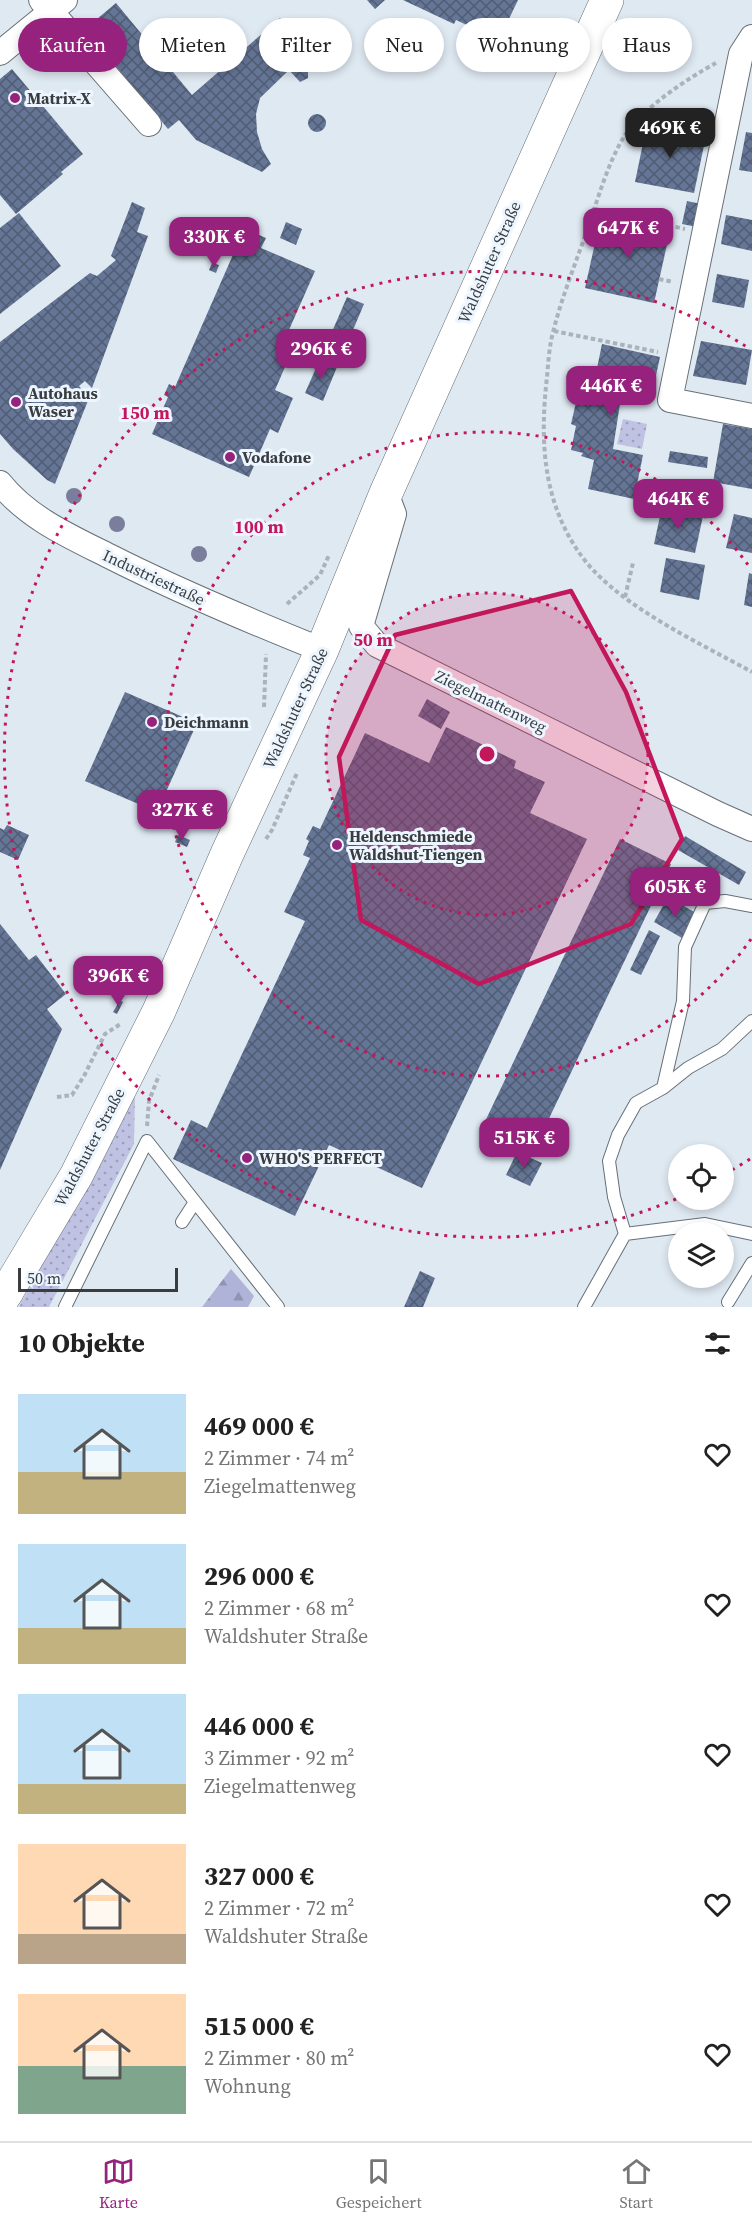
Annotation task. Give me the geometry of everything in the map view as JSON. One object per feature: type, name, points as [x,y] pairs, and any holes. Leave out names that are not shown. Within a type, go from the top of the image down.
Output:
[{"type":"main road","name":"Waldshuter Straße","points":[[2,1297],[75,1176],[159,1011],[224,861],[322,650],[386,493],[607,0]]},
{"type":"street","points":[[0,53],[52,4],[149,124]]},
{"type":"street","points":[[747,45],[670,400],[752,416]]},
{"type":"street","name":"Industriestraße","points":[[0,483],[12,498],[35,517],[79,541],[159,581],[322,650]]},
{"type":"street","name":"Ziegelmattenweg","points":[[386,493],[394,514],[361,626],[377,645],[752,829]]},
{"type":"lane","points":[[663,1088],[683,1001],[685,947],[705,903],[725,901],[752,906]]},
{"type":"lane","points":[[584,1307],[625,1234],[614,1197],[609,1161],[618,1135],[636,1103],[663,1088],[688,1068],[722,1049],[752,1022]]},
{"type":"lane","points":[[65,1307],[75,1296],[147,1141],[278,1307]]},
{"type":"lane","points":[[182,1222],[195,1202]]},
{"type":"lane","points":[[625,1234],[705,1224],[752,1234]]},
{"type":"lane","points":[[728,1302],[752,1263]]},
{"type":"path","points":[[747,45],[687,79],[642,117],[623,138],[562,299],[554,331],[543,415],[543,457],[554,503],[566,531],[579,553],[601,577],[625,597],[667,625],[752,672]]},
{"type":"path","points":[[595,209],[705,234]]},
{"type":"path","points":[[554,331],[680,356]]},
{"type":"path","points":[[625,597],[633,563]]},
{"type":"path","points":[[57,1097],[72,1095],[84,1077],[105,1034],[125,1022]]},
{"type":"highlighted area","points":[[571,591],[626,692],[682,839],[631,924],[479,984],[361,920],[339,757],[395,635]]},
{"type":"shaded area","points":[[623,419],[647,424],[642,449],[617,444]]},
{"type":"shaded area","points":[[135,1095],[134,1144],[49,1307],[19,1307],[105,1141]]},
{"type":"green space","points":[[231,1269],[254,1296],[248,1307],[202,1307]]},
{"type":"building","points":[[367,0],[385,0],[375,9]]},
{"type":"building","points":[[403,0],[518,0],[509,18],[456,18],[454,24]]},
{"type":"building","points":[[116,3],[139,31],[139,72],[173,72],[192,95],[218,72],[247,72],[247,47],[259,36],[259,72],[287,72],[260,98],[256,114],[257,132],[262,149],[271,164],[262,172],[196,140],[179,120],[168,129],[121,72],[127,72],[127,18],[98,18]]},
{"type":"building","points":[[12,69],[83,154],[16,214],[0,195],[0,79]]},
{"type":"building","points":[[291,72],[308,72],[308,78],[300,82]]},
{"type":"building","points":[[317,114],[323,117],[326,123],[323,129],[317,132],[311,129],[308,123],[311,117]]},
{"type":"building","points":[[647,124],[706,136],[694,193],[635,182]]},
{"type":"building","points":[[746,132],[752,133],[752,172],[739,170]]},
{"type":"building","points":[[687,201],[701,204],[697,227],[682,224]]},
{"type":"building","points":[[132,202],[145,208],[137,232],[148,236],[92,388],[85,381],[79,386],[89,398],[55,484],[47,480],[0,434],[0,342],[90,273],[97,276],[116,260],[111,256]]},
{"type":"building","points":[[19,213],[61,266],[0,314],[0,228]]},
{"type":"building","points":[[726,215],[752,220],[752,251],[721,244]]},
{"type":"building","points":[[601,216],[670,231],[654,303],[585,288]]},
{"type":"building","points":[[286,222],[302,229],[296,245],[280,238]]},
{"type":"building","points":[[239,226],[266,238],[261,248],[315,271],[285,339],[295,344],[275,390],[293,398],[278,433],[270,429],[249,477],[152,434],[168,397],[164,395],[169,384],[175,387],[239,241],[233,239]]},
{"type":"building","points":[[212,263],[219,265],[216,273],[209,270]]},
{"type":"building","points":[[717,274],[749,280],[744,308],[712,302]]},
{"type":"building","points":[[347,297],[364,304],[342,356],[325,348]]},
{"type":"building","points":[[701,341],[752,350],[746,385],[693,376]]},
{"type":"building","points":[[602,344],[660,357],[650,404],[621,397],[613,449],[643,455],[634,499],[588,489],[594,460],[581,456],[583,453],[571,450],[576,426],[571,424],[577,398],[573,397],[577,375],[595,378]]},
{"type":"building","points":[[320,359],[337,367],[323,401],[305,393]]},
{"type":"building","points":[[723,424],[752,429],[752,489],[713,482]]},
{"type":"building","points":[[670,451],[708,457],[707,468],[668,462]]},
{"type":"building","points":[[662,507],[703,516],[695,553],[654,544]]},
{"type":"building","points":[[734,514],[752,518],[752,553],[726,548]]},
{"type":"building","points":[[666,558],[705,565],[699,600],[660,592]]},
{"type":"building","points":[[749,573],[752,574],[752,607],[744,605]]},
{"type":"building","points":[[125,692],[197,723],[157,812],[85,781]]},
{"type":"building","points":[[427,699],[450,712],[441,729],[418,716]]},
{"type":"building","points":[[446,727],[516,761],[514,768],[545,782],[530,813],[587,839],[422,1188],[329,1145],[295,1216],[173,1159],[191,1120],[207,1128],[305,921],[284,912],[310,858],[303,855],[309,841],[306,839],[313,826],[320,829],[365,733],[429,763]]},
{"type":"building","points":[[7,825],[29,835],[18,860],[0,852],[0,828],[4,830]]},
{"type":"building","points":[[178,835],[190,840],[187,847],[175,842]]},
{"type":"building","points":[[685,836],[746,872],[739,885],[678,850]]},
{"type":"building","points":[[620,839],[671,864],[531,1156],[480,1132]]},
{"type":"building","points":[[668,897],[696,913],[682,938],[654,922]]},
{"type":"building","points":[[0,924],[29,960],[36,955],[66,994],[47,1009],[62,1029],[0,1170]]},
{"type":"building","points":[[649,930],[660,936],[641,975],[630,970]]},
{"type":"building","points":[[120,1000],[123,1002],[117,1014],[113,1012]]},
{"type":"building","points":[[517,1152],[542,1163],[530,1186],[506,1175]]},
{"type":"building","points":[[420,1271],[435,1278],[423,1307],[404,1307]]},
{"type":"place","name":"Matrix-X","points":[[15,98]]},
{"type":"place","name":"Autohaus Waser","points":[[16,402]]},
{"type":"place","name":"Vodafone","points":[[230,457]]},
{"type":"place","name":"Deichmann","points":[[152,722]]},
{"type":"place","name":"Heldenschmiede Waldshut-Tiengen","points":[[337,845]]},
{"type":"place","name":"WHO'S PERFECT","points":[[247,1158]]}]
